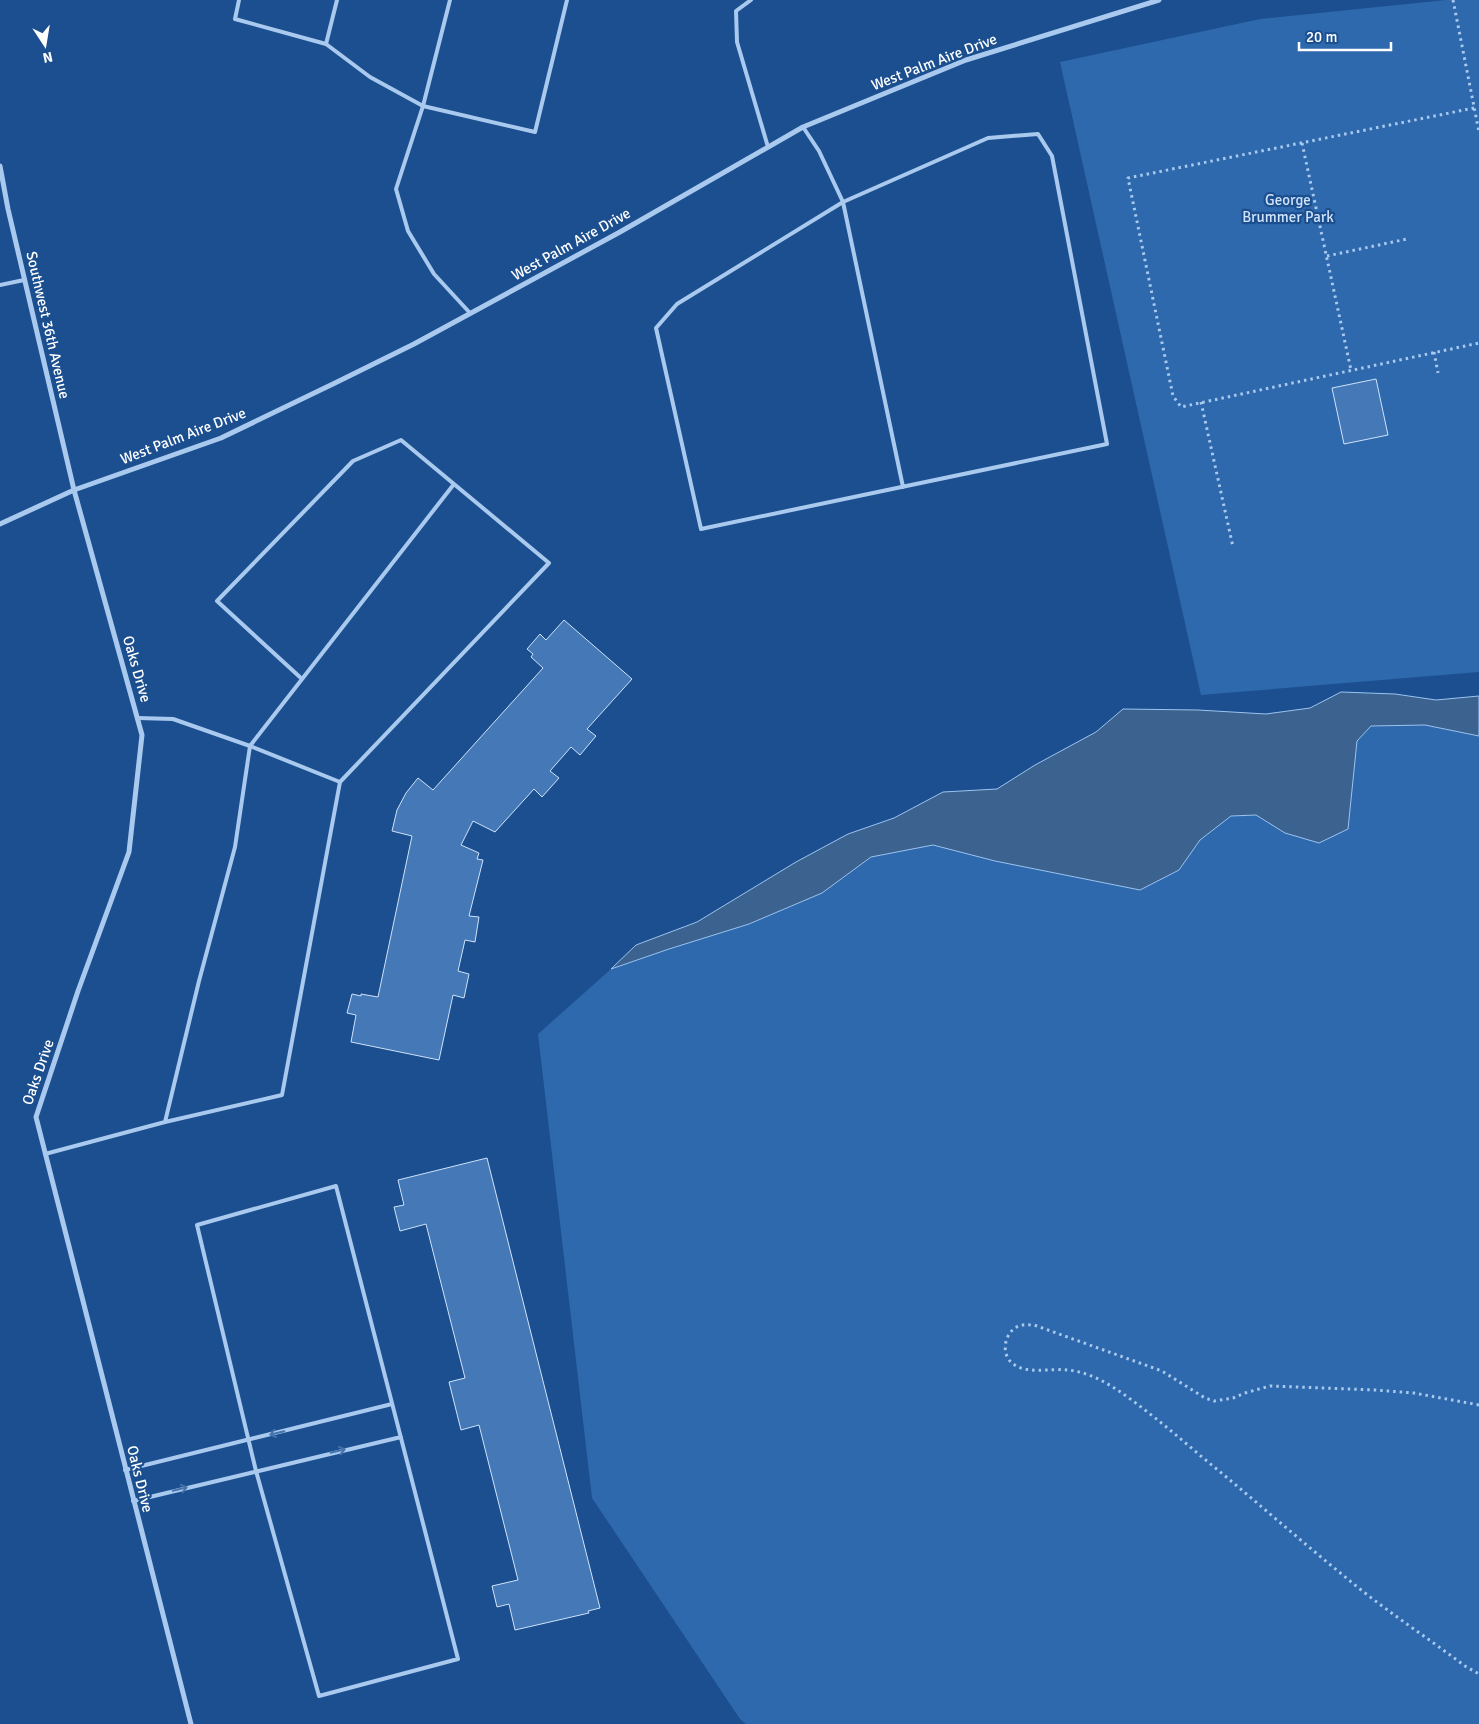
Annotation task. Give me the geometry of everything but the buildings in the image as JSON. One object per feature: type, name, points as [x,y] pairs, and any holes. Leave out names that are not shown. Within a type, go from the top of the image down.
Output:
[{"type":"street","name":"West Palm Aire Drive","points":[[0,524],[74,490],[221,438],[414,344],[620,232],[803,127],[966,60],[1159,0]]},
{"type":"street","name":"Southwest 36th Avenue","points":[[0,166],[24,280],[74,490]]},
{"type":"street","name":"Oaks Drive","points":[[74,490],[142,735],[129,852],[78,992],[36,1117],[191,1724]]},
{"type":"lane","points":[[240,0],[235,19],[326,44],[370,77],[423,106],[535,132],[567,0]]},
{"type":"lane","points":[[326,44],[337,0]]},
{"type":"lane","points":[[450,0],[423,106],[396,189],[408,231],[434,274],[470,313]]},
{"type":"lane","points":[[751,0],[736,12],[737,42],[768,148]]},
{"type":"lane","points":[[803,127],[819,151],[843,202],[903,487]]},
{"type":"lane","points":[[1038,134],[1052,156],[1107,444],[701,529],[656,328],[676,304],[843,202],[988,138],[1038,134]]},
{"type":"lane","points":[[0,285],[24,280]]},
{"type":"lane","points":[[45,1154],[165,1122],[282,1094],[340,782],[549,562],[401,440],[353,461],[217,601],[302,679]]},
{"type":"lane","points":[[165,1122],[199,982],[235,847],[250,746],[454,484]]},
{"type":"lane","points":[[138,718],[173,719],[250,746],[340,782]]},
{"type":"lane","points":[[336,1186],[392,1404],[458,1659],[319,1696],[256,1471],[197,1225],[336,1186]]},
{"type":"lane","points":[[125,1470],[392,1404]]},
{"type":"lane","points":[[133,1501],[401,1437]]},
{"type":"path","points":[[1453,0],[1479,130]]},
{"type":"path","points":[[1474,108],[1128,178],[1172,396],[1181,407],[1479,343]]},
{"type":"path","points":[[1302,143],[1351,370]]},
{"type":"path","points":[[1326,256],[1407,238]]},
{"type":"path","points":[[1434,352],[1438,373]]},
{"type":"path","points":[[1201,402],[1233,548]]},
{"type":"path","points":[[1479,1405],[1414,1393],[1366,1389],[1270,1386],[1233,1398],[1214,1400],[1205,1398],[1162,1371],[1034,1325],[1018,1326],[1006,1338],[1005,1348],[1007,1357],[1018,1366],[1081,1372],[1107,1383],[1123,1394],[1182,1439],[1346,1578],[1465,1666],[1479,1674]]},
{"type":"green space","name":"George Brummer Park","points":[[1446,0],[1479,0],[1479,672],[1201,695],[1060,62],[1260,19]]},
{"type":"green space","points":[[1425,725],[1479,736],[1479,1724],[746,1724],[740,1719],[592,1498],[538,1034],[611,969],[749,924],[822,893],[871,857],[933,845],[995,861],[1140,890],[1179,870],[1200,840],[1231,816],[1256,815],[1285,833],[1348,829],[1357,741],[1371,726]]},
{"type":"shaded area","points":[[1341,692],[1395,694],[1436,700],[1479,696],[1479,736],[1425,725],[1371,726],[1357,741],[1348,829],[1319,843],[1285,833],[1256,815],[1231,816],[1200,840],[1179,870],[1140,890],[995,861],[933,845],[871,857],[822,893],[749,924],[611,969],[636,945],[697,922],[796,862],[848,834],[894,818],[943,792],[997,789],[1035,765],[1096,732],[1123,709],[1198,710],[1266,714],[1310,708]]}]
